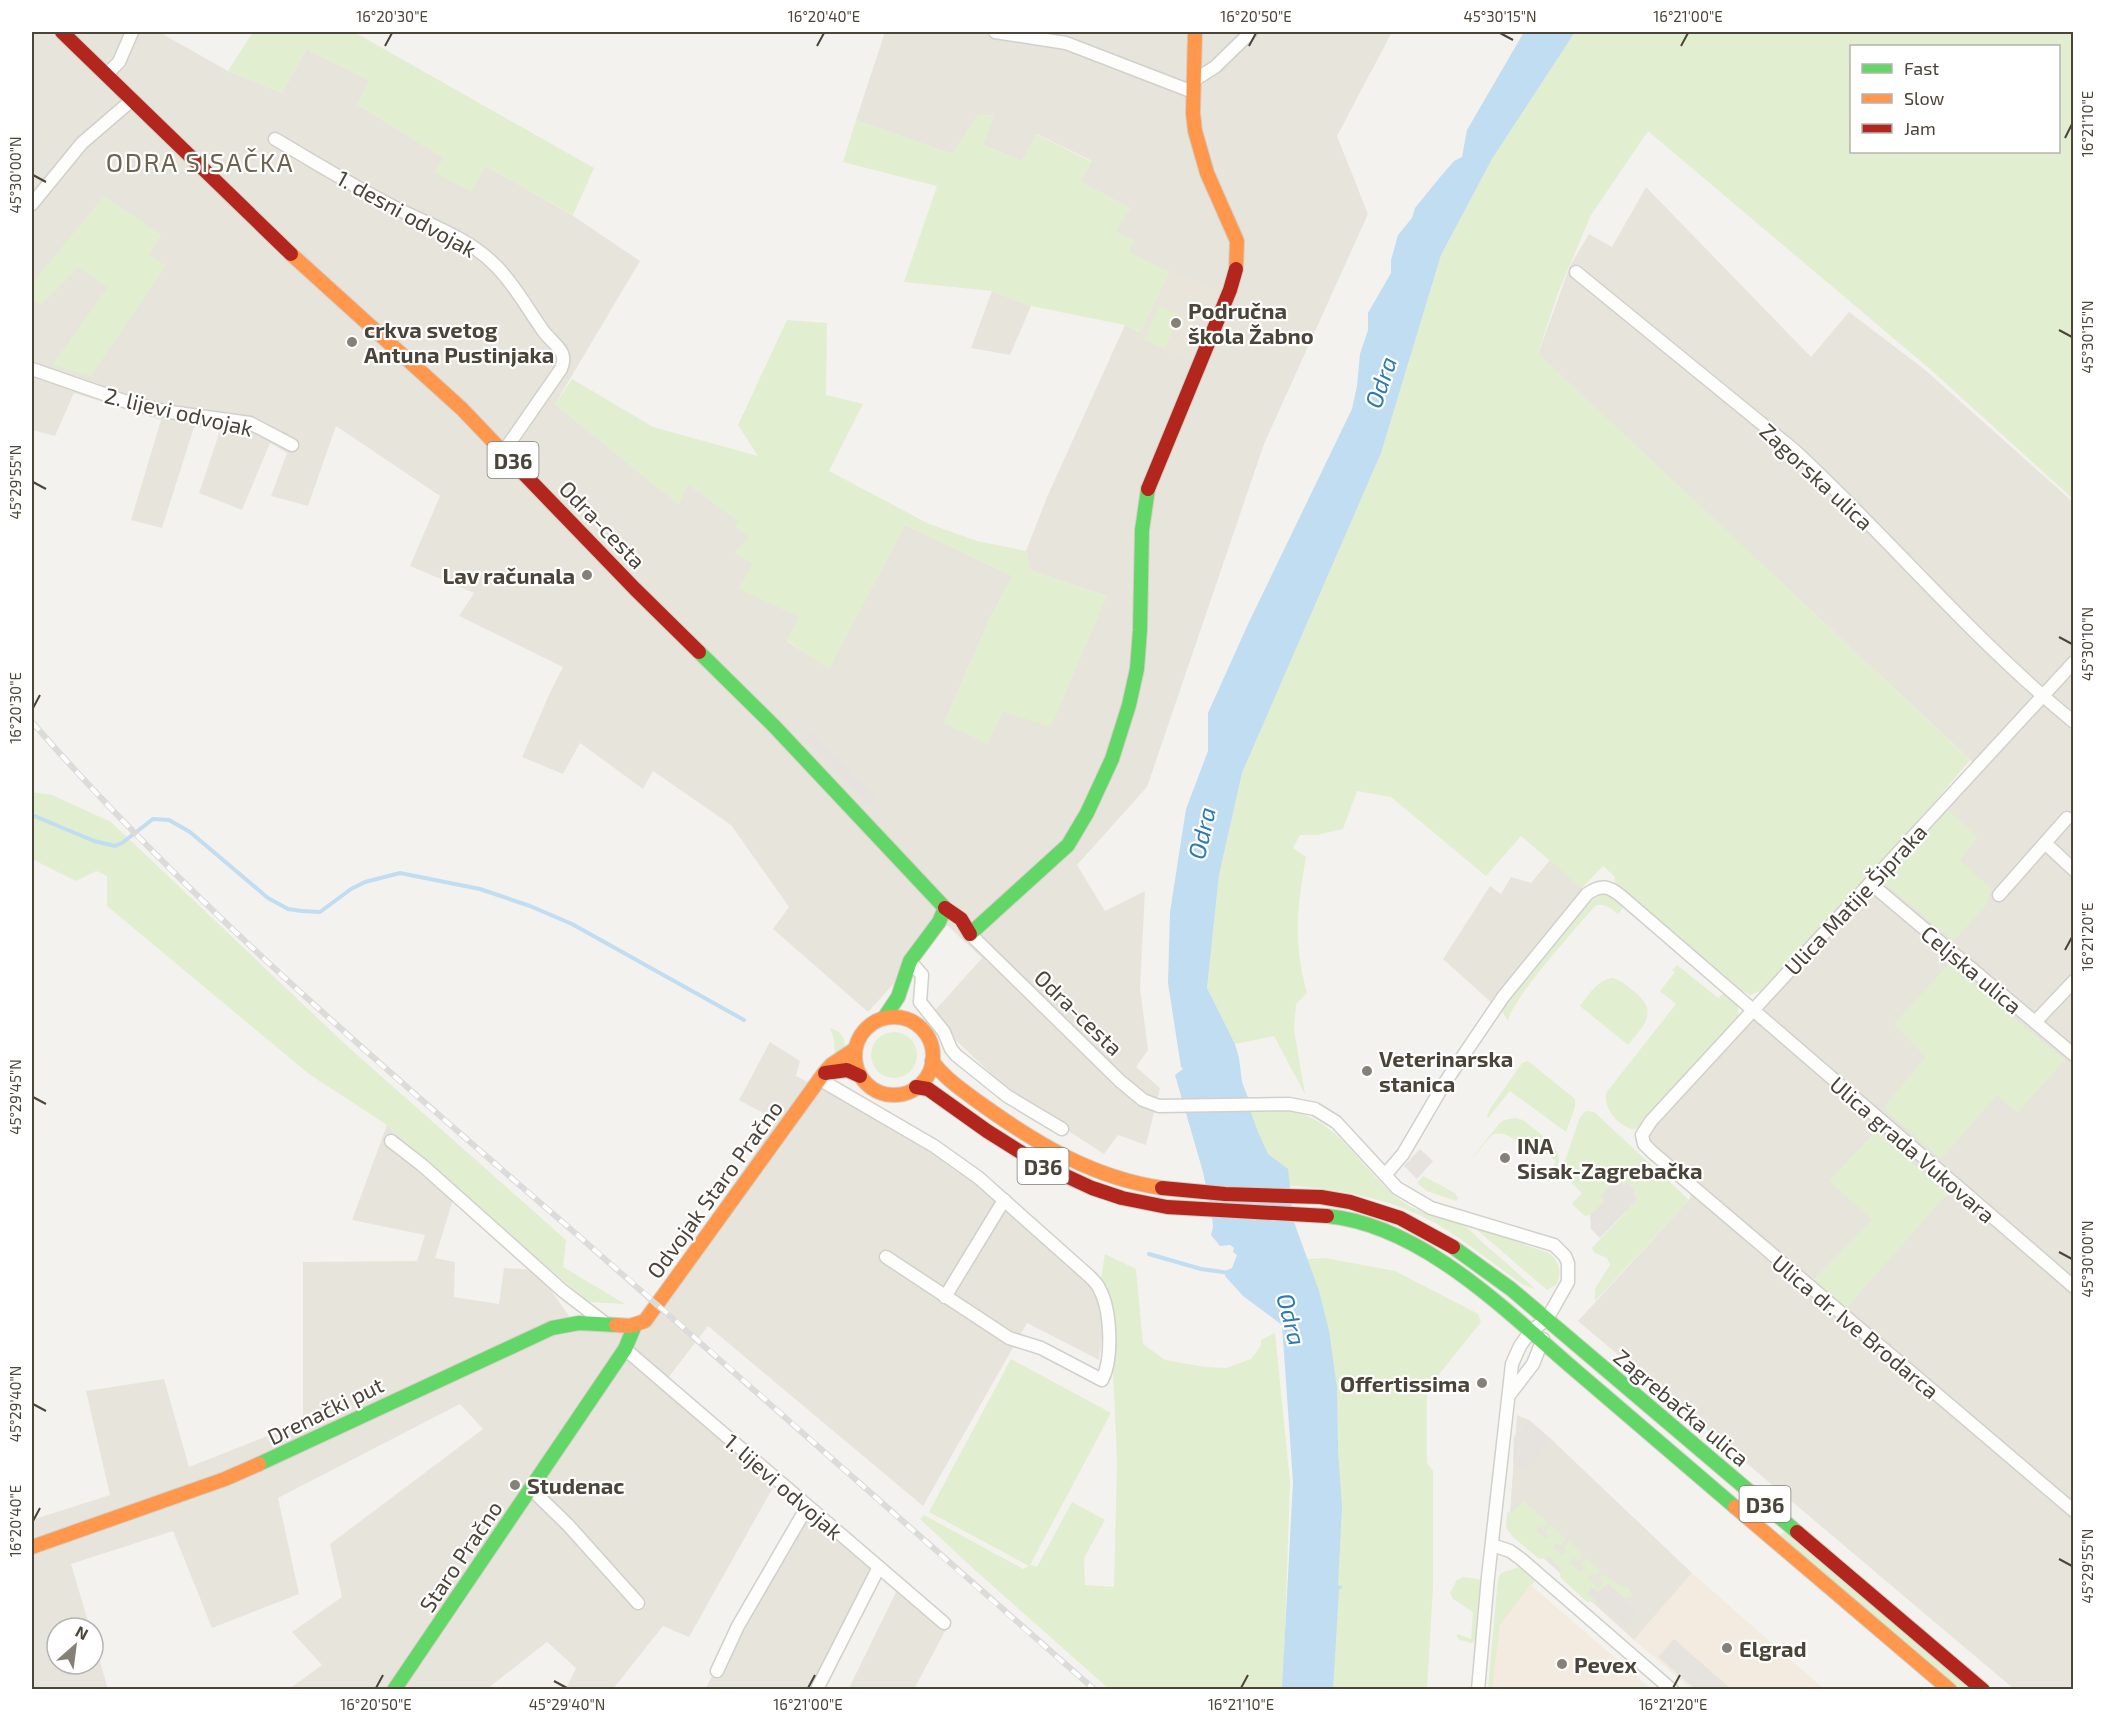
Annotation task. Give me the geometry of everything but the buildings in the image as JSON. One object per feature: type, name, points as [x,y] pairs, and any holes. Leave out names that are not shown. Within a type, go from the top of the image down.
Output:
[{"type":"main road","name":"Odra-cesta","points":[[62,32],[320,282],[462,409],[635,589],[774,726],[945,908],[961,919],[970,934]]},
{"type":"main road","points":[[970,934],[1055,858],[1079,830],[1108,769],[1131,701],[1139,652],[1141,539],[1147,490],[1230,290],[1236,273],[1238,257],[1237,241],[1201,158],[1195,130],[1193,87],[1195,32]]},
{"type":"main road","name":"D36","points":[[855,1049],[858,1039],[867,1027],[884,1018],[894,1005],[910,961],[939,922],[945,908]]},
{"type":"main road","name":"D36","points":[[904,981],[908,1008],[928,1038],[932,1060]]},
{"type":"main road","points":[[884,1018],[899,1017],[919,1026]]},
{"type":"main road","points":[[855,1049],[860,1076]]},
{"type":"main road","name":"Odvojak Staro Pračno","points":[[635,1325],[647,1318],[821,1076],[831,1065],[855,1049]]},
{"type":"main road","points":[[821,1076],[847,1070],[860,1076],[873,1089],[881,1093],[900,1094],[916,1087],[927,1076],[932,1060]]},
{"type":"main road","name":"Zagrebačka ulica","points":[[932,1060],[938,1070],[956,1085],[1043,1146],[1111,1177],[1182,1191],[1321,1197],[1372,1207],[1400,1216],[1424,1228],[1467,1255],[1547,1319],[1983,1689]]},
{"type":"main road","name":"D36","points":[[916,1087],[936,1094],[1003,1142],[1033,1160],[1076,1183],[1116,1196],[1155,1205],[1186,1208],[1324,1216],[1365,1224],[1385,1231],[1418,1248],[1469,1282],[1542,1343]]},
{"type":"main road","name":"Drenački put","points":[[32,1547],[225,1479],[552,1328],[579,1323],[635,1325]]},
{"type":"main road","name":"Staro Pračno","points":[[394,1689],[625,1349],[635,1325]]},
{"type":"main road","name":"Zagrebačka ulica","points":[[1542,1343],[1950,1689]]},
{"type":"street","points":[[106,74],[119,62],[132,32]]},
{"type":"street","points":[[995,32],[1066,44],[1193,87],[1251,32]]},
{"type":"street","points":[[32,204],[77,148],[132,100]]},
{"type":"street","name":"1. desni odvojak","points":[[275,139],[358,188],[441,229],[477,250],[496,266],[519,293],[543,331],[564,353],[565,362],[561,369],[504,451]]},
{"type":"street","name":"Zagorska ulica","points":[[1576,272],[1794,450],[2042,697],[2073,722]]},
{"type":"street","name":"2. lijevi odvojak","points":[[32,369],[130,404],[250,423],[292,445]]},
{"type":"street","name":"Ulica Matije Šipraka","points":[[1642,1138],[1643,1131],[1651,1121],[2073,662]]},
{"type":"street","points":[[1999,895],[2067,818]]},
{"type":"street","points":[[2045,843],[2073,870]]},
{"type":"street","name":"Celjska ulica","points":[[1870,883],[2073,1055]]},
{"type":"street","name":"Ulica grada Vukovara","points":[[1385,1175],[1399,1161],[1444,1084],[1503,997],[1587,894],[1604,886],[1613,889],[2073,1287]]},
{"type":"street","name":"Odra-cesta","points":[[970,934],[1120,1082],[1143,1100],[1166,1107],[1303,1105],[1325,1114],[1353,1139],[1385,1175]]},
{"type":"street","points":[[910,961],[922,975],[920,1002],[944,1032],[956,1055],[1007,1096],[1062,1129]]},
{"type":"street","points":[[2035,1022],[2073,981]]},
{"type":"street","points":[[821,1076],[934,1146],[979,1178],[1088,1275],[1100,1288],[1106,1307],[1109,1358],[1107,1371],[1102,1380],[1041,1348],[1009,1338],[886,1257]]},
{"type":"street","name":"Ulica dr. Ive Brodarca","points":[[1642,1138],[1644,1144],[1652,1152],[2073,1511]]},
{"type":"street","points":[[390,1142],[422,1165],[563,1291],[607,1324]]},
{"type":"street","points":[[1385,1175],[1405,1194],[1431,1208],[1541,1241],[1559,1249],[1565,1256],[1569,1272],[1562,1295],[1547,1319],[1542,1343],[1533,1364],[1510,1394]]},
{"type":"street","points":[[945,1297],[1004,1200]]},
{"type":"street","points":[[1478,1689],[1512,1364],[1520,1346],[1530,1332],[1547,1319]]},
{"type":"street","name":"1. lijevi odvojak","points":[[625,1349],[944,1623]]},
{"type":"street","points":[[531,1489],[568,1525],[638,1603]]},
{"type":"street","points":[[717,1671],[738,1626],[807,1506]]},
{"type":"street","points":[[1492,1545],[1510,1551],[1521,1559],[1672,1689]]},
{"type":"street","points":[[818,1687],[879,1568]]},
{"type":"shaded area","points":[[32,32],[159,32],[228,71],[282,93],[306,49],[369,80],[358,105],[444,158],[435,172],[486,166],[572,215],[640,261],[555,404],[678,504],[688,484],[740,522],[736,527],[749,536],[753,564],[800,618],[787,641],[829,668],[905,525],[1013,576],[990,618],[944,723],[1003,712],[1107,596],[1030,570],[1026,551],[1047,497],[1125,325],[1139,332],[1129,252],[1115,231],[1130,208],[1080,182],[1092,161],[1037,134],[1022,161],[983,145],[993,116],[979,114],[952,154],[856,120],[885,32],[1392,32],[1337,136],[1368,214],[1264,444],[1147,787],[1077,865],[1105,911],[1145,891],[1140,988],[1148,1050],[1136,1067],[1160,1088],[1146,1145],[1118,1135],[1104,1154],[1016,1097],[930,1016],[982,958],[947,925],[868,1012],[773,929],[789,907],[731,825],[653,771],[643,789],[580,743],[563,774],[522,757],[563,667],[459,616],[474,593],[410,566],[440,496],[336,426],[308,506],[271,496],[287,453],[270,443],[242,510],[199,493],[221,428],[194,427],[162,528],[131,520],[161,420],[74,393],[55,436],[32,430]]},
{"type":"shaded area","points":[[1646,187],[1811,357],[1849,312],[1924,369],[2073,502],[2073,1689],[2014,1689],[1578,1321],[1689,1200],[1695,1184],[1646,1138],[1750,1017],[1881,874],[1960,860],[1944,806],[1979,768],[1538,354],[1570,266],[1589,234],[1612,247]],"holes":[[[1927,1056],[2065,1060],[1997,1095],[1884,1108]],[[1876,1130],[1947,1195],[1813,1281],[1872,1220]]]},
{"type":"shaded area","name":"Područna škola Žabno","points":[[1171,271],[1221,292],[1192,361],[1136,338]]},
{"type":"shaded area","points":[[992,291],[1031,306],[1010,355],[971,348]]},
{"type":"shaded area","points":[[813,732],[875,797],[868,805],[806,739]]},
{"type":"shaded area","points":[[1550,860],[1582,888],[1591,901],[1514,995],[1503,1013],[1443,959],[1490,886],[1501,894],[1511,877],[1531,883]]},
{"type":"shaded area","points":[[770,1042],[800,1061],[796,1076],[826,1091],[1010,1199],[1108,1297],[1099,1360],[1027,1323],[923,1506],[708,1326],[668,1378],[780,1475],[689,1637],[663,1626],[613,1689],[566,1689],[576,1668],[547,1642],[487,1689],[289,1689],[322,1665],[292,1632],[342,1597],[330,1544],[483,1429],[460,1404],[278,1498],[299,1594],[212,1628],[173,1531],[71,1564],[86,1616],[45,1616],[45,1676],[104,1676],[108,1689],[32,1689],[32,1520],[110,1495],[86,1391],[164,1379],[189,1467],[303,1422],[303,1262],[417,1261],[425,1235],[352,1220],[387,1125],[456,1190],[435,1258],[455,1262],[454,1297],[499,1304],[504,1268],[537,1270],[571,1319],[637,1317],[675,1268],[777,1121],[739,1100]]},
{"type":"shaded area","points":[[1420,1149],[1433,1161],[1417,1179],[1404,1166]]},
{"type":"shaded area","points":[[1617,1179],[1624,1185],[1627,1182],[1636,1191],[1633,1194],[1638,1199],[1600,1238],[1591,1229],[1590,1215],[1604,1201],[1600,1197]]},
{"type":"shaded area","points":[[1517,1415],[1529,1420],[1552,1440],[1692,1573],[1634,1640],[1509,1527]]},
{"type":"shaded area","points":[[1529,1420],[1552,1440],[1524,1472],[1513,1462],[1514,1437]]},
{"type":"shaded area","points":[[807,1500],[885,1564],[875,1587],[819,1689],[705,1690],[796,1512]]},
{"type":"shaded area","points":[[1517,1573],[1651,1689],[1490,1690],[1498,1582]]},
{"type":"shaded area","points":[[1692,1573],[1822,1687],[1820,1690],[1691,1689],[1634,1640]]},
{"type":"shaded area","points":[[902,1580],[950,1622],[914,1689],[848,1690]]},
{"type":"shaded area","points":[[1608,1584],[1638,1613],[1625,1626],[1588,1592],[1592,1589],[1598,1592]]},
{"type":"shaded area","points":[[1674,1639],[1731,1689],[1695,1689],[1658,1657]]},
{"type":"green space","points":[[253,32],[354,32],[594,168],[573,215],[486,166],[471,192],[434,172],[444,158],[358,105],[369,80],[306,49],[282,93],[228,71]]},
{"type":"green space","points":[[1575,32],[2073,32],[2073,499],[1930,369],[1648,131],[1591,215],[1558,293],[1538,353],[1970,760],[1789,963],[1763,990],[1750,995],[1734,986],[1614,882],[1615,877],[1603,866],[1582,888],[1521,836],[1486,876],[1391,797],[1357,791],[1343,829],[1317,835],[1300,835],[1293,848],[1306,857],[1300,893],[1298,940],[1307,993],[1296,1004],[1294,1030],[1305,1094],[1274,1036],[1235,1044],[1207,988],[1219,875],[1242,773],[1381,453],[1441,255],[1492,159]]},
{"type":"green space","points":[[979,114],[994,116],[983,145],[1022,161],[1036,134],[1092,162],[1080,182],[1130,208],[1116,231],[1134,240],[1129,252],[1170,272],[1140,332],[1125,325],[1031,306],[992,291],[904,282],[937,186],[843,162],[856,120],[952,154]]},
{"type":"green space","points":[[104,196],[162,235],[149,254],[166,266],[91,376],[52,365],[107,288],[79,267],[41,305],[32,300],[32,283]]},
{"type":"green space","points":[[1159,306],[1180,315],[1165,349],[1144,340]]},
{"type":"green space","points":[[787,320],[827,323],[826,395],[863,404],[829,471],[929,524],[977,541],[1026,551],[1030,570],[1107,596],[1051,727],[1003,712],[987,744],[944,723],[990,618],[1013,576],[905,525],[829,669],[787,640],[799,617],[739,589],[752,564],[734,553],[749,537],[736,527],[739,522],[688,484],[679,505],[555,404],[572,379],[653,427],[758,456],[738,425]]},
{"type":"green space","points":[[32,792],[52,795],[111,822],[346,1045],[566,1240],[563,1267],[625,1304],[589,1302],[456,1190],[387,1125],[309,1074],[107,906],[107,876],[96,871],[76,881],[32,859]]},
{"type":"green space","points":[[1944,806],[1978,837],[1960,860],[1991,888],[1987,904],[1954,941],[1881,881],[1881,874]]},
{"type":"green space","points":[[1603,894],[1615,898],[1624,906],[1618,914],[1604,905],[1595,906],[1532,981],[1520,997],[1508,1021],[1503,1013],[1514,995],[1591,901]]},
{"type":"green space","points":[[1949,964],[2065,1060],[2017,1113],[1997,1095],[1941,1159],[1883,1108],[1926,1057],[1894,1024]]},
{"type":"green space","points":[[1677,965],[1718,998],[1724,993],[1737,1004],[1739,1017],[1642,1125],[1634,1130],[1613,1116],[1607,1105],[1606,1093],[1676,1004],[1660,991],[1675,972],[1672,970]]},
{"type":"green space","points":[[1612,978],[1622,982],[1636,993],[1647,1007],[1648,1013],[1643,1025],[1628,1045],[1580,1006],[1598,985]]},
{"type":"green space","points":[[830,1028],[839,1033],[844,1041],[844,1049],[835,1057],[834,1039]]},
{"type":"green space","points":[[894,1032],[910,1039],[917,1055],[910,1071],[894,1078],[878,1071],[871,1055],[878,1039]]},
{"type":"green space","points":[[1528,1061],[1575,1099],[1575,1107],[1566,1132],[1510,1091],[1488,1118],[1490,1109],[1522,1063]]},
{"type":"green space","points":[[1287,1110],[1321,1123],[1335,1134],[1385,1187],[1406,1204],[1468,1229],[1535,1289],[1519,1282],[1447,1230],[1404,1208],[1335,1191],[1263,1184],[1238,1112]]},
{"type":"green space","points":[[1586,1111],[1594,1112],[1689,1200],[1595,1301],[1595,1289],[1610,1265],[1607,1258],[1595,1253],[1592,1248],[1638,1199],[1633,1194],[1636,1191],[1627,1183],[1600,1197],[1604,1201],[1590,1215],[1585,1216],[1572,1204],[1582,1193],[1567,1177],[1564,1164],[1580,1117]]},
{"type":"green space","points":[[1515,1118],[1523,1120],[1543,1136],[1541,1139],[1550,1148],[1553,1145],[1559,1158],[1555,1170],[1551,1169],[1556,1161],[1534,1143],[1527,1150],[1511,1137],[1502,1134],[1492,1135],[1467,1164],[1499,1124],[1504,1120]]},
{"type":"green space","points":[[1876,1130],[1947,1194],[1846,1309],[1813,1281],[1872,1220],[1829,1181]]},
{"type":"green space","points":[[1423,1176],[1455,1193],[1458,1198],[1456,1201],[1427,1191],[1417,1183]]},
{"type":"green space","points":[[1475,1228],[1549,1253],[1559,1267],[1557,1284],[1547,1290]]},
{"type":"green space","points":[[1105,1254],[1136,1269],[1143,1344],[1165,1360],[1226,1368],[1251,1359],[1261,1346],[1261,1340],[1275,1333],[1290,1482],[1283,1689],[1109,1689],[920,1519],[924,1515],[1023,1569],[1029,1566],[929,1512],[1011,1359],[1111,1413],[1030,1565],[1037,1567],[1072,1502],[1105,1520],[1084,1558],[1085,1585],[1114,1587],[1117,1461],[1110,1303],[1101,1278]]},
{"type":"green space","points":[[1325,1258],[1395,1271],[1478,1314],[1481,1322],[1428,1388],[1427,1393],[1427,1463],[1433,1471],[1433,1586],[1427,1689],[1324,1689],[1297,1260]]},
{"type":"green space","points":[[1523,1501],[1549,1523],[1543,1530],[1539,1526],[1536,1530],[1545,1539],[1549,1536],[1545,1532],[1551,1525],[1566,1539],[1560,1546],[1556,1542],[1553,1547],[1563,1555],[1567,1551],[1563,1548],[1569,1541],[1583,1555],[1578,1561],[1574,1558],[1570,1563],[1581,1572],[1585,1568],[1581,1564],[1587,1558],[1600,1570],[1596,1577],[1592,1573],[1587,1578],[1598,1588],[1603,1584],[1599,1579],[1604,1574],[1619,1585],[1630,1588],[1632,1597],[1625,1598],[1608,1585],[1599,1593],[1592,1587],[1587,1592],[1597,1602],[1587,1602],[1560,1577],[1561,1569],[1550,1557],[1539,1559],[1512,1536],[1506,1528],[1507,1512],[1512,1513]]},
{"type":"green space","points":[[1784,1532],[1972,1689],[1961,1689],[1953,1683],[1780,1535]]},
{"type":"green space","points":[[1519,1567],[1534,1580],[1533,1585],[1531,1584],[1500,1625],[1492,1689],[1488,1689],[1498,1578],[1501,1573]]},
{"type":"green space","points":[[1463,1577],[1484,1580],[1478,1638],[1472,1643],[1460,1640],[1456,1636],[1458,1634],[1471,1639],[1473,1612],[1453,1599],[1450,1593],[1457,1580]]},
{"type":"water","name":"Odra","points":[[1524,32],[1575,32],[1492,159],[1441,255],[1381,453],[1242,773],[1219,875],[1207,988],[1235,1044],[1242,1082],[1258,1132],[1268,1154],[1288,1169],[1294,1222],[1319,1291],[1329,1331],[1337,1388],[1342,1507],[1338,1585],[1343,1587],[1339,1590],[1333,1689],[1282,1689],[1293,1482],[1282,1325],[1243,1296],[1225,1276],[1227,1270],[1232,1268],[1237,1255],[1233,1252],[1234,1248],[1230,1245],[1220,1246],[1211,1235],[1212,1216],[1203,1172],[1175,1075],[1183,1069],[1168,983],[1170,912],[1186,809],[1208,751],[1208,713],[1249,622],[1352,409],[1360,354],[1368,330],[1368,313],[1391,273],[1391,260],[1398,235],[1412,218],[1415,208],[1441,176],[1454,161],[1462,157],[1467,130]]},
{"type":"waterway","points":[[32,815],[94,841],[115,846],[153,819],[169,820],[190,832],[268,898],[288,909],[320,912],[351,889],[365,882],[400,873],[480,889],[530,906],[572,924],[744,1020]]},
{"type":"waterway","points":[[1149,1254],[1201,1269],[1230,1273]]},
{"type":"railway","points":[[32,722],[159,858],[294,986],[1095,1690]]},
{"type":"traffic: fast","points":[[970,934],[1068,845],[1087,813],[1112,759],[1129,705],[1137,669],[1142,530],[1148,489]]},
{"type":"traffic: fast","points":[[699,652],[774,726],[945,908],[939,922],[910,961],[898,997],[884,1018]]},
{"type":"traffic: fast","points":[[1327,1216],[1362,1223],[1396,1236],[1429,1253],[1461,1274],[1735,1507]]},
{"type":"traffic: fast","points":[[1453,1247],[1511,1289],[1797,1532]]},
{"type":"traffic: fast","points":[[259,1464],[552,1328],[579,1323],[616,1325]]},
{"type":"traffic: fast","points":[[394,1690],[625,1349],[635,1325]]},
{"type":"traffic: slow","points":[[1195,32],[1193,113],[1195,131],[1207,173],[1237,241],[1236,269]]},
{"type":"traffic: slow","points":[[291,254],[462,409],[525,475]]},
{"type":"traffic: slow","points":[[894,1017],[909,1020],[926,1034],[933,1056],[930,1071],[916,1088],[894,1095],[879,1092],[862,1078],[855,1056],[858,1041],[872,1024],[894,1017]]},
{"type":"traffic: slow","points":[[616,1325],[630,1326],[645,1321],[824,1073],[831,1065],[855,1049]]},
{"type":"traffic: slow","points":[[932,1061],[963,1091],[1025,1134],[1068,1158],[1113,1176],[1162,1188]]},
{"type":"traffic: slow","points":[[32,1547],[225,1479],[259,1464]]},
{"type":"traffic: slow","points":[[1735,1507],[1950,1690]]},
{"type":"traffic: jam","points":[[62,32],[291,254]]},
{"type":"traffic: jam","points":[[1148,489],[1230,290],[1236,269]]},
{"type":"traffic: jam","points":[[525,475],[699,652]]},
{"type":"traffic: jam","points":[[945,908],[961,919],[970,934]]},
{"type":"traffic: jam","points":[[825,1073],[847,1070],[860,1076]]},
{"type":"traffic: jam","points":[[916,1087],[928,1089],[987,1131],[1038,1163],[1092,1188],[1122,1198],[1167,1207],[1327,1216]]},
{"type":"traffic: jam","points":[[1162,1188],[1225,1194],[1321,1197],[1350,1202],[1400,1218],[1453,1247]]},
{"type":"traffic: jam","points":[[1797,1532],[1983,1690]]},
{"type":"place","name":"Područna škola Žabno","points":[[1176,323]]},
{"type":"place","name":"crkva svetog Antuna Pustinjaka","points":[[352,342]]},
{"type":"place","name":"Lav računala","points":[[587,575]]},
{"type":"place","name":"Veterinarska stanica","points":[[1367,1071]]},
{"type":"place","name":"INA Sisak-Zagrebačka","points":[[1505,1158]]},
{"type":"place","name":"Offertissima","points":[[1482,1383]]},
{"type":"place","name":"Studenac","points":[[515,1485]]},
{"type":"place","name":"Elgrad","points":[[1727,1648]]},
{"type":"place","name":"Pevex","points":[[1562,1664]]},
{"type":"district","name":"ODRA SISAČKA","points":[[200,161]]}]
